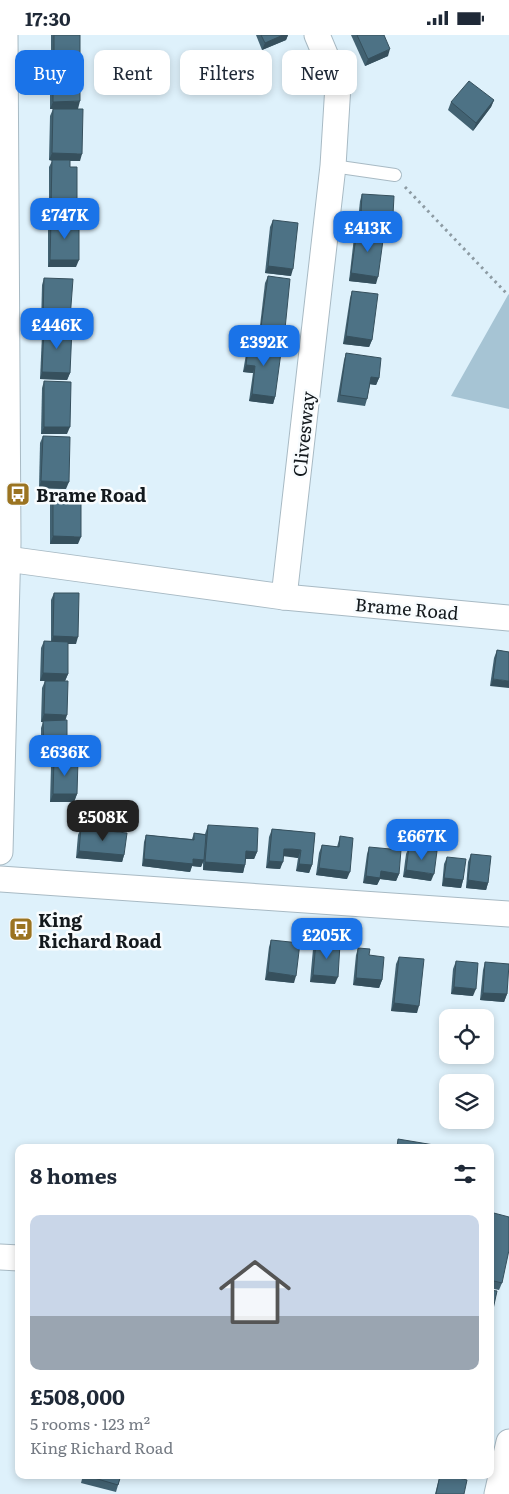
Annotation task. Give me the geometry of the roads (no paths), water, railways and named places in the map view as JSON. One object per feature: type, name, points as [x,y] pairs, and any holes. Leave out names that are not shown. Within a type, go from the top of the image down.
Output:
[{"type":"street","points":[[0,852],[8,559],[5,35]]},
{"type":"street","name":"Clivesway","points":[[284,597],[333,166],[338,85],[317,35]]},
{"type":"street","name":"Brame Road","points":[[8,559],[284,597],[509,618]]},
{"type":"street","points":[[0,879],[509,914]]},
{"type":"street","points":[[0,1257],[15,1257]]},
{"type":"street","points":[[497,1494],[509,1442]]},
{"type":"lane","points":[[333,166],[395,175]]},
{"type":"place","name":"Brame Road","points":[[18,494]]},
{"type":"place","name":"King Richard Road","points":[[21,929]]}]
